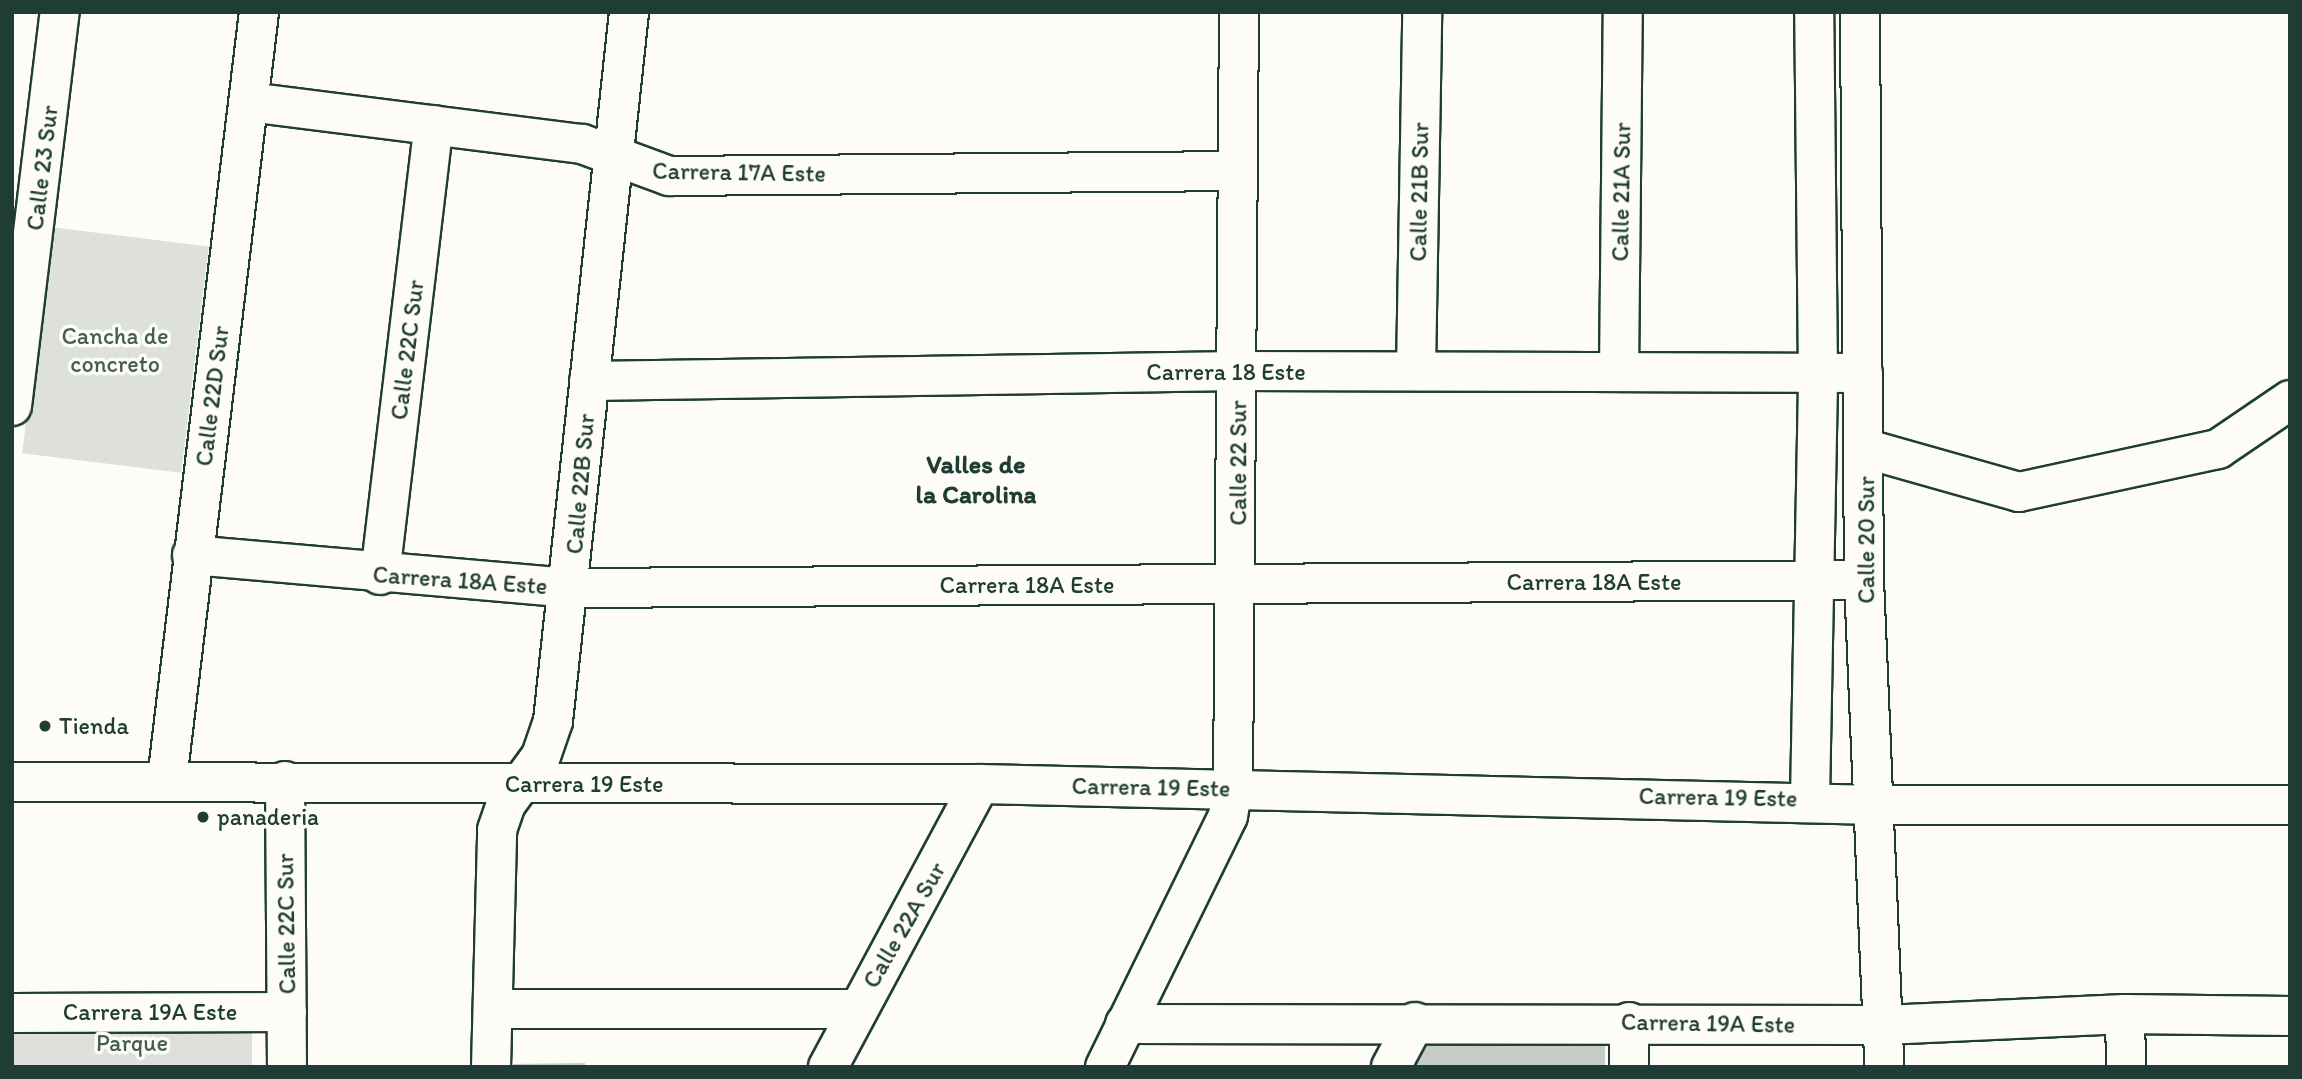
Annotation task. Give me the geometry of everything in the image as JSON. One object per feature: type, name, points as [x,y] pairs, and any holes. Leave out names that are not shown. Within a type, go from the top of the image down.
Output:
[{"type":"street","name":"Calle 23 Sur","points":[[12,407],[60,12]]},
{"type":"street","name":"Calle 22D Sur","points":[[167,780],[259,12]]},
{"type":"street","name":"Calle 22B Sur","points":[[491,1067],[497,830],[521,783],[541,756],[553,721],[570,588],[589,381],[629,12]]},
{"type":"street","name":"Calle 22 Sur","points":[[1105,1067],[1227,816],[1233,788],[1237,584],[1239,12]]},
{"type":"street","name":"Calle 21B Sur","points":[[1416,371],[1422,12]]},
{"type":"street","name":"Calle 21A Sur","points":[[1619,372],[1623,12]]},
{"type":"street","points":[[1810,799],[1818,374],[1814,12]]},
{"type":"street","name":"Calle 20 Sur","points":[[1860,12],[1863,373],[1867,449],[1864,580],[1878,805],[1884,1067]]},
{"type":"street","name":"Carrera 17A Este","points":[[249,102],[582,144],[613,158],[669,176],[1237,171]]},
{"type":"street","name":"Calle 22C Sur","points":[[380,575],[435,125]]},
{"type":"street","name":"Carrera 18 Este","points":[[589,381],[1238,371],[1863,373]]},
{"type":"street","points":[[1867,449],[2019,492],[2218,449],[2290,400]]},
{"type":"street","name":"Carrera 18A Este","points":[[192,555],[380,575],[570,588],[1864,580]]},
{"type":"street","name":"Carrera 19 Este","points":[[12,782],[167,780],[981,785],[1810,799],[1878,805],[2290,805]]},
{"type":"street","name":"Calle 22C Sur","points":[[285,781],[287,1067]]},
{"type":"street","name":"Calle 22A Sur","points":[[828,1067],[855,1009],[981,785]]},
{"type":"street","points":[[493,1009],[855,1009]]},
{"type":"street","name":"Carrera 19A Este","points":[[12,1013],[287,1012]]},
{"type":"street","points":[[2125,1014],[2126,1067]]},
{"type":"street","name":"Carrera 19A Este","points":[[1125,1024],[1415,1021],[1884,1025],[2125,1014],[2290,1016]]},
{"type":"street","points":[[1391,1067],[1415,1021]]},
{"type":"street","points":[[1629,1022],[1629,1067]]},
{"type":"green space","name":"Cancha de concreto","points":[[50,227],[209,246],[181,473],[22,453]]},
{"type":"green space","name":"Parque","points":[[12,1017],[252,1017],[252,1067],[12,1067]]},
{"type":"building","points":[[1605,1032],[1605,1067],[1404,1067],[1421,1036]]},
{"type":"building","points":[[585,1063],[585,1067],[513,1067],[513,1064]]},
{"type":"place","name":"Tienda","points":[[45,726]]},
{"type":"place","name":"panaderia","points":[[203,817]]},
{"type":"district","name":"Valles de la Carolina","points":[[976,480]]}]
